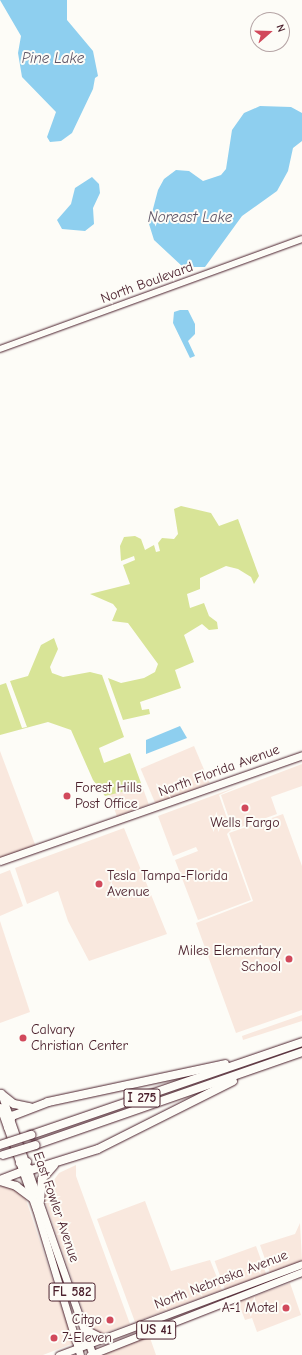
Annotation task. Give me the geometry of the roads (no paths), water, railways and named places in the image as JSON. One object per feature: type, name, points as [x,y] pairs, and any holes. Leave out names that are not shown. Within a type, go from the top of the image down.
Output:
[{"type":"highway","name":"I 275","points":[[0,1145],[302,1042]]},
{"type":"highway","name":"I 275","points":[[1,1155],[35,1145],[302,1052]]},
{"type":"highway","points":[[1,1092],[19,1106],[33,1107],[251,1059]]},
{"type":"highway","points":[[0,1181],[25,1167],[54,1164],[126,1137],[251,1070]]},
{"type":"highway","points":[[8,1123],[33,1107]]},
{"type":"highway","points":[[0,1181],[19,1188],[36,1200],[42,1179],[54,1164]]},
{"type":"main road","name":"North Florida Avenue","points":[[0,861],[9,860],[302,755]]},
{"type":"main road","name":"North Florida Avenue","points":[[0,867],[9,860]]},
{"type":"main road","name":"East Fowler Avenue","points":[[1,1092],[8,1123]]},
{"type":"main road","name":"East Fowler Avenue","points":[[0,1107],[8,1123],[25,1167],[90,1344],[92,1355]]},
{"type":"main road","name":"East Fowler Avenue","points":[[36,1200],[79,1352]]},
{"type":"main road","name":"North Nebraska Avenue","points":[[59,1355],[79,1352],[90,1344],[302,1264]]},
{"type":"main road","name":"North Nebraska Avenue","points":[[92,1355],[302,1272]]},
{"type":"main road","points":[[84,1329],[105,1339]]},
{"type":"main road","points":[[102,1355],[107,1349]]},
{"type":"street","name":"North Boulevard","points":[[0,349],[302,239]]},
{"type":"water","name":"Pine Lake","points":[[0,0],[67,0],[67,20],[93,51],[98,76],[95,78],[93,89],[72,133],[61,141],[50,142],[47,137],[56,112],[22,77],[18,53],[21,36]]},
{"type":"water","name":"Noreast Lake","points":[[260,106],[291,107],[302,113],[302,141],[293,148],[288,171],[277,191],[242,216],[205,267],[183,267],[154,240],[149,224],[158,190],[164,179],[176,170],[189,171],[203,181],[221,175],[226,169],[232,130],[244,113]]},
{"type":"water","points":[[92,177],[99,184],[100,193],[93,208],[94,224],[85,231],[62,229],[57,220],[71,204],[75,188]]},
{"type":"water","points":[[188,310],[195,324],[195,334],[188,341],[195,356],[190,358],[173,323],[174,312]]},
{"type":"water","points":[[180,726],[187,738],[146,754],[146,740]]},
{"type":"place","name":"Forest Hills Post Office","points":[[67,796]]},
{"type":"place","name":"Wells Fargo","points":[[245,808]]},
{"type":"place","name":"Tesla Tampa-Florida Avenue","points":[[99,884]]},
{"type":"place","name":"Miles Elementary School","points":[[289,959]]},
{"type":"place","name":"Calvary Christian Center","points":[[23,1038]]},
{"type":"place","name":"A-1 Motel","points":[[286,1308]]},
{"type":"place","name":"Citgo","points":[[110,1320]]},
{"type":"place","name":"7-Eleven","points":[[54,1338]]}]
